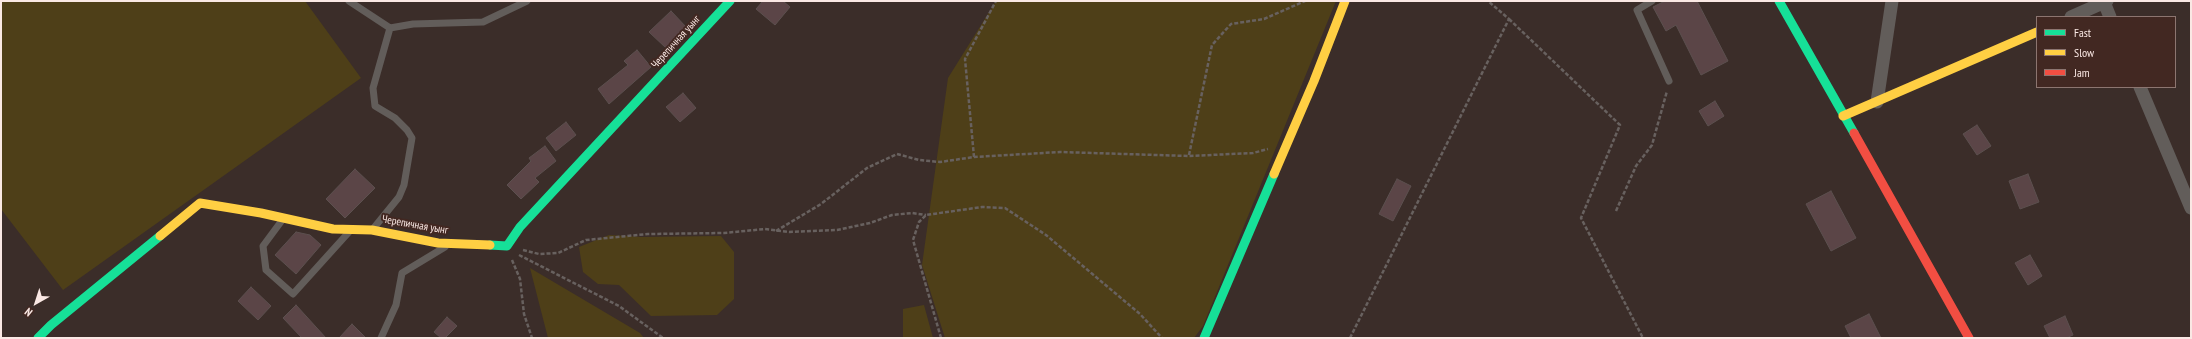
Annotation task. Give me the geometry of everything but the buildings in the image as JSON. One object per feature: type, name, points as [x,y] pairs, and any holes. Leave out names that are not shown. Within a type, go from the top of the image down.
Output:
[{"type":"street","name":"Черепичная уынг","points":[[38,338],[51,325],[200,204],[284,218],[333,229],[372,230],[438,243],[507,246],[520,227],[730,1]]},
{"type":"street","points":[[1204,338],[1288,144],[1345,1]]},
{"type":"street","points":[[1779,1],[1842,116],[1969,338]]},
{"type":"street","points":[[1877,102],[1892,1]]},
{"type":"street","points":[[2073,16],[2106,2],[2110,16]]},
{"type":"street","points":[[1842,116],[2036,32]]},
{"type":"street","points":[[2140,88],[2191,208]]},
{"type":"lane","points":[[349,1],[390,28],[413,24],[483,22],[527,1]]},
{"type":"lane","points":[[1652,1],[1637,10],[1670,81]]},
{"type":"lane","points":[[372,230],[399,197],[404,185],[412,138],[407,130],[395,118],[376,106],[373,88],[390,28]]},
{"type":"lane","points":[[284,218],[263,246],[266,270],[293,294],[352,229]]},
{"type":"lane","points":[[381,338],[396,305],[402,273],[451,244]]},
{"type":"path","points":[[974,157],[965,59],[996,1]]},
{"type":"path","points":[[1189,156],[1212,45],[1231,24],[1264,19],[1305,1]]},
{"type":"path","points":[[1488,1],[1509,19],[1620,125],[1581,218],[1643,338]]},
{"type":"path","points":[[1350,338],[1509,19]]},
{"type":"path","points":[[1616,211],[1636,166],[1652,145],[1670,81]]},
{"type":"path","points":[[776,231],[821,204],[867,168],[897,154],[919,160],[940,162],[974,157],[1060,152],[1189,156],[1253,153],[1288,144]]},
{"type":"path","points":[[507,246],[539,254],[558,253],[586,240],[648,234],[724,233],[765,229],[788,232],[837,230],[870,223],[892,215],[912,213],[926,215],[982,207],[1005,208],[1052,240],[1140,314],[1162,338]]},
{"type":"path","points":[[926,215],[919,222],[913,240],[941,338]]},
{"type":"path","points":[[507,246],[520,279],[524,314],[532,338]]},
{"type":"path","points":[[507,246],[523,258],[619,306],[663,338]]},
{"type":"shaded area","points":[[1,1],[305,1],[361,78],[63,290],[1,209]]},
{"type":"shaded area","points":[[996,1],[1336,1],[1203,326],[1194,338],[945,338],[922,265],[948,78]]},
{"type":"shaded area","points":[[609,235],[642,237],[721,236],[734,252],[734,299],[717,315],[651,316],[619,285],[598,284],[583,272],[579,247]]},
{"type":"shaded area","points":[[530,268],[640,333],[644,338],[548,338]]},
{"type":"shaded area","points":[[924,305],[933,338],[903,338],[903,309]]},
{"type":"traffic: fast","points":[[490,245],[507,246],[520,227],[730,1]]},
{"type":"traffic: fast","points":[[1779,1],[1854,133]]},
{"type":"traffic: fast","points":[[1204,338],[1274,174]]},
{"type":"traffic: fast","points":[[38,338],[51,325],[160,236]]},
{"type":"traffic: slow","points":[[1274,174],[1314,81],[1345,1]]},
{"type":"traffic: slow","points":[[1843,116],[2036,32]]},
{"type":"traffic: slow","points":[[160,236],[200,203],[261,213],[333,229],[372,230],[438,243],[490,245]]},
{"type":"traffic: jam","points":[[1854,133],[1969,338]]}]
